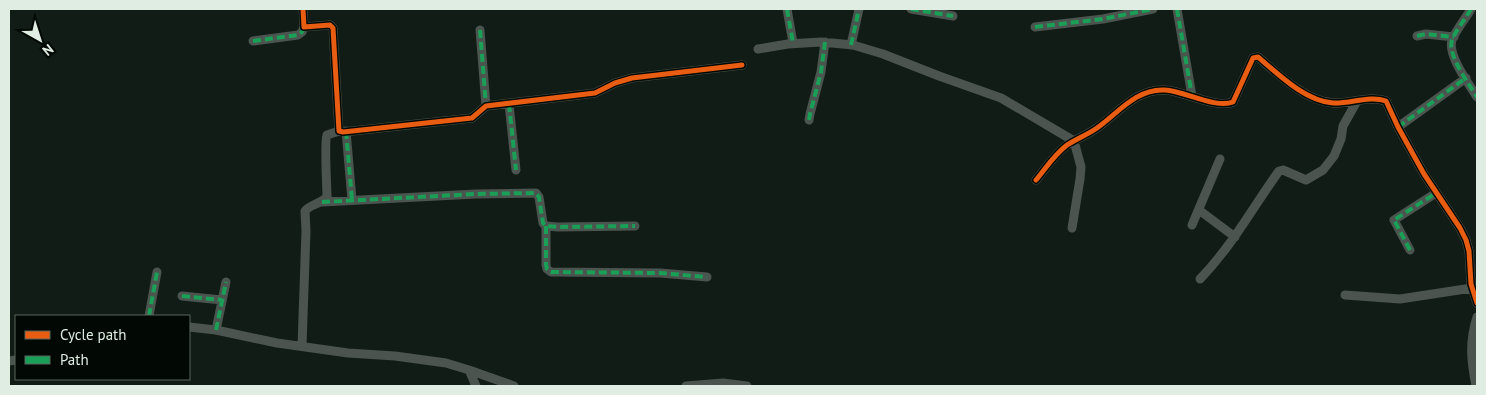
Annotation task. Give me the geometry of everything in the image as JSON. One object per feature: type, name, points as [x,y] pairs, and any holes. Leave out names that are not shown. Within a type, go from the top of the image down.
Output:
[{"type":"street","points":[[253,41],[298,35],[304,27],[303,9]]},
{"type":"street","points":[[786,9],[793,43]]},
{"type":"street","points":[[851,45],[859,9]]},
{"type":"street","points":[[910,9],[953,16]]},
{"type":"street","points":[[1035,26],[1103,19],[1153,9]]},
{"type":"street","points":[[1177,9],[1192,96]]},
{"type":"street","points":[[1471,9],[1452,40],[1454,57],[1477,97]]},
{"type":"street","points":[[304,27],[330,25],[333,28],[352,200]]},
{"type":"street","points":[[480,30],[486,106]]},
{"type":"street","points":[[1418,36],[1454,37]]},
{"type":"street","points":[[810,120],[821,72],[825,42]]},
{"type":"street","points":[[758,49],[793,43],[825,42],[851,45],[884,54],[1001,98],[1074,141],[1081,167],[1072,228]]},
{"type":"street","points":[[1036,180],[1068,145],[1096,129],[1137,96],[1150,90],[1164,90],[1220,103],[1233,102],[1254,58],[1258,56],[1294,87],[1316,98],[1333,103],[1386,101],[1398,128],[1466,240],[1472,288],[1477,303]]},
{"type":"street","points":[[322,202],[327,197],[324,139],[327,135],[472,118],[486,106],[595,93],[615,83],[632,78],[742,65]]},
{"type":"street","points":[[1398,128],[1466,78]]},
{"type":"street","points":[[1200,279],[1236,237],[1279,170],[1306,180],[1323,170],[1340,144],[1343,126],[1357,101]]},
{"type":"street","points":[[509,104],[516,170]]},
{"type":"street","points":[[1192,225],[1220,159]]},
{"type":"street","points":[[302,346],[305,211],[307,207],[322,202],[467,194],[536,193],[540,197],[543,224],[546,226],[546,266],[551,272],[660,273],[707,277]]},
{"type":"street","points":[[1410,250],[1394,220],[1436,193]]},
{"type":"street","points":[[1199,210],[1236,237]]},
{"type":"street","points":[[546,226],[558,228],[635,226]]},
{"type":"street","points":[[149,315],[157,272]]},
{"type":"street","points":[[216,330],[226,282]]},
{"type":"street","points":[[1345,295],[1400,299],[1472,288]]},
{"type":"street","points":[[182,296],[222,300]]},
{"type":"street","points":[[1476,386],[1470,354],[1473,328],[1477,317]]},
{"type":"street","points":[[190,327],[216,330],[277,344],[348,353],[395,356],[446,364],[514,386]]},
{"type":"street","points":[[469,370],[476,386]]},
{"type":"street","points":[[686,386],[723,383],[747,386]]},
{"type":"marked path","points":[[787,9],[793,43]]},
{"type":"marked path","points":[[851,45],[859,9]]},
{"type":"marked path","points":[[911,9],[953,16]]},
{"type":"marked path","points":[[1035,27],[1103,19],[1153,9]]},
{"type":"marked path","points":[[1177,9],[1192,96]]},
{"type":"marked path","points":[[1471,9],[1454,36],[1451,46],[1460,69],[1477,97]]},
{"type":"marked path","points":[[253,41],[298,35],[304,27]]},
{"type":"marked path","points":[[480,30],[486,106]]},
{"type":"marked path","points":[[1417,36],[1426,34],[1454,37]]},
{"type":"marked path","points":[[809,120],[821,72],[825,42]]},
{"type":"marked path","points":[[1398,127],[1466,78]]},
{"type":"marked path","points":[[509,104],[516,170]]},
{"type":"marked path","points":[[346,131],[352,200]]},
{"type":"marked path","points":[[322,202],[476,194],[536,193],[539,197],[543,223],[546,226],[635,226]]},
{"type":"marked path","points":[[1410,250],[1394,220],[1436,193]]},
{"type":"marked path","points":[[546,226],[546,265],[547,269],[551,272],[660,273],[707,277]]},
{"type":"marked path","points":[[149,315],[157,272]]},
{"type":"marked path","points":[[216,330],[226,282]]},
{"type":"marked path","points":[[182,296],[222,300]]},
{"type":"cycle path","points":[[303,9],[304,27],[330,25],[333,28],[339,131],[343,132],[472,118],[486,106],[595,93],[615,83],[632,78],[742,65]]},
{"type":"cycle path","points":[[1036,180],[1054,157],[1067,145],[1097,128],[1128,103],[1146,93],[1155,90],[1165,90],[1209,102],[1226,104],[1233,102],[1253,58],[1258,57],[1292,86],[1323,101],[1333,103],[1367,99],[1386,101],[1424,174],[1466,240],[1469,251],[1471,284],[1477,303]]}]
